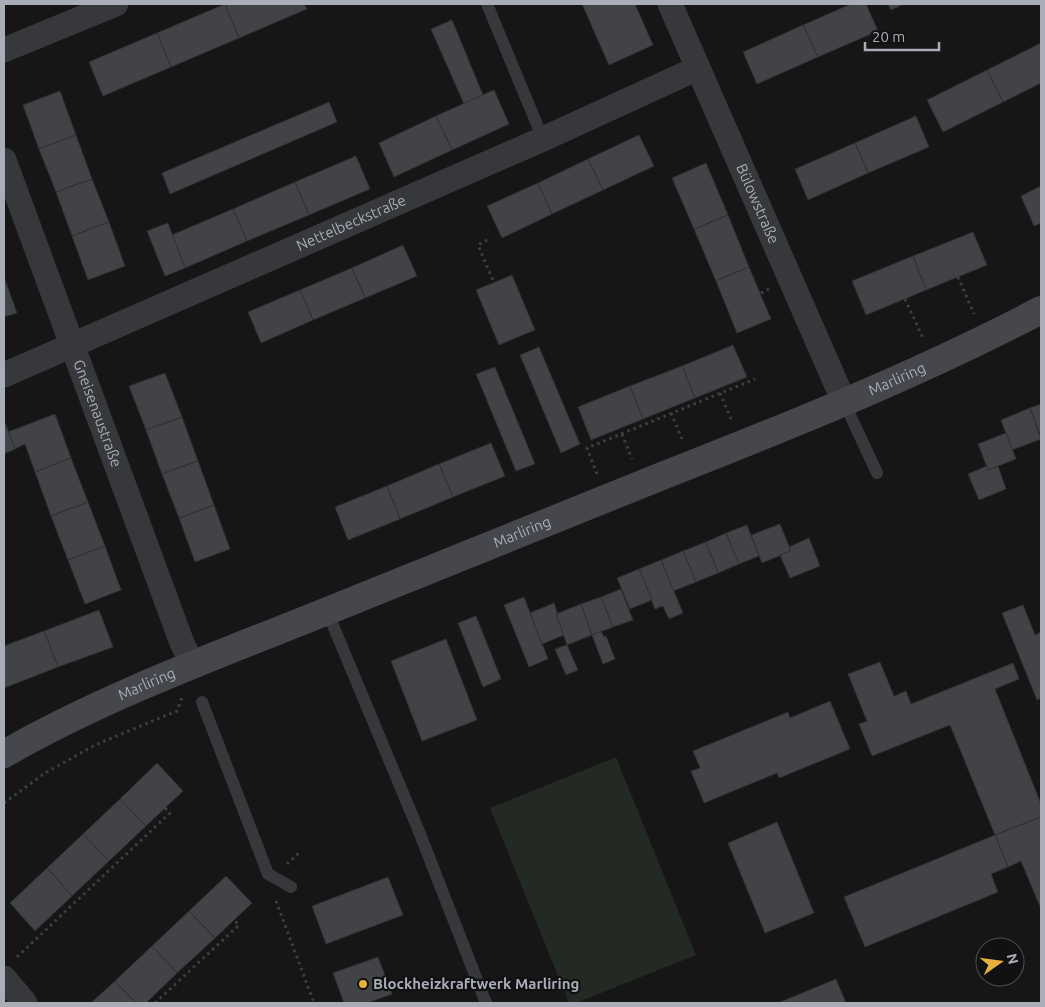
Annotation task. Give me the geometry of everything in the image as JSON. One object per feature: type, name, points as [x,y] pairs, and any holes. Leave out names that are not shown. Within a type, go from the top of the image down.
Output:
[{"type":"street","points":[[4,50],[116,4]]},
{"type":"street","name":"Bülowstraße","points":[[670,4],[844,404]]},
{"type":"street","name":"Nettelbeckstraße","points":[[4,375],[543,139],[698,68]]},
{"type":"street","name":"Gneisenaustraße","points":[[4,160],[182,643],[193,665]]},
{"type":"street","name":"Marliring","points":[[4,754],[56,725],[193,665],[844,404],[984,340],[1041,310]]},
{"type":"street","points":[[7,970],[24,1003]]},
{"type":"lane","points":[[487,4],[543,139]]},
{"type":"lane","points":[[844,404],[877,473]]},
{"type":"lane","points":[[327,611],[418,829],[486,1003]]},
{"type":"lane","points":[[202,702],[268,874],[291,886]]},
{"type":"path","points":[[487,240],[478,245],[494,282]]},
{"type":"path","points":[[958,277],[974,314]]},
{"type":"path","points":[[905,299],[923,338]]},
{"type":"path","points":[[598,474],[587,448],[755,379]]},
{"type":"path","points":[[720,393],[731,419]]},
{"type":"path","points":[[672,413],[682,439]]},
{"type":"path","points":[[622,434],[632,459]]},
{"type":"path","points":[[4,803],[44,773],[95,745],[177,711]]},
{"type":"path","points":[[7,970],[57,919],[170,813],[165,808]]},
{"type":"path","points":[[129,842],[134,846]]},
{"type":"path","points":[[301,850],[282,868],[273,895],[314,1003]]},
{"type":"path","points":[[89,879],[94,884]]},
{"type":"path","points":[[53,914],[57,919]]},
{"type":"path","points":[[155,1003],[239,925],[234,920]]},
{"type":"path","points":[[198,954],[203,959]]},
{"type":"path","points":[[158,992],[163,996]]},
{"type":"shaded area","points":[[616,757],[696,955],[576,1003],[569,1003],[490,808]]},
{"type":"building","points":[[225,4],[304,4],[307,9],[239,38]]},
{"type":"building","points":[[225,4],[239,38],[171,67],[157,33]]},
{"type":"building","points":[[582,4],[635,4],[653,45],[609,65]]},
{"type":"building","points":[[851,4],[866,4],[878,31],[818,57],[803,25]]},
{"type":"building","points":[[888,4],[904,4],[891,10]]},
{"type":"building","points":[[452,20],[483,95],[464,104],[431,29]]},
{"type":"building","points":[[803,25],[818,57],[757,84],[743,52]]},
{"type":"building","points":[[157,33],[171,67],[103,96],[89,62]]},
{"type":"building","points":[[1041,43],[1041,83],[1003,102],[987,70]]},
{"type":"building","points":[[987,70],[1003,102],[943,132],[927,100]]},
{"type":"building","points":[[494,90],[509,124],[452,150],[436,116]]},
{"type":"building","points":[[60,91],[76,135],[39,149],[23,105]]},
{"type":"building","points":[[329,102],[337,122],[170,194],[162,173]]},
{"type":"building","points":[[436,116],[452,150],[394,177],[379,143]]},
{"type":"building","points":[[916,116],[929,147],[868,173],[855,143]]},
{"type":"building","points":[[76,135],[92,179],[56,192],[39,149]]},
{"type":"building","points":[[639,135],[654,166],[603,190],[588,159]]},
{"type":"building","points":[[855,143],[868,173],[808,200],[795,169]]},
{"type":"building","points":[[356,156],[370,189],[309,215],[295,182]]},
{"type":"building","points":[[588,159],[603,190],[552,214],[538,183]]},
{"type":"building","points":[[706,163],[728,215],[694,229],[672,178]]},
{"type":"building","points":[[92,179],[109,222],[72,236],[56,192]]},
{"type":"building","points":[[295,182],[309,215],[247,241],[233,209]]},
{"type":"building","points":[[538,183],[552,214],[502,238],[487,206]]},
{"type":"building","points":[[1041,186],[1041,223],[1034,226],[1021,196]]},
{"type":"building","points":[[233,209],[247,241],[185,268],[172,235]]},
{"type":"building","points":[[728,215],[749,267],[716,281],[694,229]]},
{"type":"building","points":[[109,222],[125,266],[88,280],[72,236]]},
{"type":"building","points":[[168,223],[185,268],[165,276],[147,231]]},
{"type":"building","points":[[973,232],[987,265],[926,290],[913,256]]},
{"type":"building","points":[[403,245],[417,276],[365,298],[352,268]]},
{"type":"building","points":[[913,256],[926,290],[866,315],[852,281]]},
{"type":"building","points":[[749,267],[771,319],[737,333],[716,281]]},
{"type":"building","points":[[352,268],[365,298],[313,320],[300,290]]},
{"type":"building","points":[[512,275],[535,330],[499,345],[476,290]]},
{"type":"building","points":[[4,277],[17,313],[4,317]]},
{"type":"building","points":[[300,290],[313,320],[261,343],[248,312]]},
{"type":"building","points":[[733,345],[747,377],[695,398],[682,366]]},
{"type":"building","points":[[539,347],[580,444],[561,453],[520,355]]},
{"type":"building","points":[[682,366],[695,398],[643,419],[630,386]]},
{"type":"building","points":[[495,367],[535,464],[516,471],[476,374]]},
{"type":"building","points":[[165,373],[182,417],[146,430],[129,386]]},
{"type":"building","points":[[630,386],[643,419],[591,440],[578,407]]},
{"type":"building","points":[[1041,404],[1041,437],[1030,408]]},
{"type":"building","points":[[1030,408],[1041,439],[1012,450],[1001,420]]},
{"type":"building","points":[[55,414],[71,458],[35,472],[25,444],[15,449],[8,432]]},
{"type":"building","points":[[182,417],[198,461],[162,474],[146,430]]},
{"type":"building","points":[[4,420],[15,449],[4,454]]},
{"type":"building","points":[[1006,433],[1016,459],[988,470],[978,444]]},
{"type":"building","points":[[491,443],[505,476],[453,497],[439,464]]},
{"type":"building","points":[[71,458],[88,502],[51,516],[35,472]]},
{"type":"building","points":[[198,461],[214,505],[179,518],[162,474]]},
{"type":"building","points":[[439,464],[453,497],[400,519],[387,486]]},
{"type":"building","points":[[987,466],[988,470],[998,466],[1006,489],[979,500],[968,474]]},
{"type":"building","points":[[387,486],[400,519],[348,540],[335,507]]},
{"type":"building","points":[[88,502],[105,546],[68,560],[51,516]]},
{"type":"building","points":[[214,505],[230,549],[195,562],[179,518]]},
{"type":"building","points":[[780,524],[791,551],[762,563],[751,535]]},
{"type":"building","points":[[747,525],[759,556],[739,564],[726,533]]},
{"type":"building","points":[[726,533],[739,564],[718,573],[706,542]]},
{"type":"building","points":[[809,538],[820,566],[790,578],[780,555],[791,551],[789,547]]},
{"type":"building","points":[[706,542],[718,573],[696,582],[683,551]]},
{"type":"building","points":[[105,546],[121,590],[85,604],[68,560]]},
{"type":"building","points":[[683,551],[696,582],[673,591],[661,560]]},
{"type":"building","points":[[661,560],[683,613],[669,619],[663,606],[655,609],[639,569]]},
{"type":"building","points":[[639,569],[652,600],[630,609],[617,578]]},
{"type":"building","points":[[621,589],[633,620],[613,627],[601,597]]},
{"type":"building","points":[[524,597],[548,659],[529,667],[504,605]]},
{"type":"building","points":[[601,597],[613,627],[592,635],[581,604]]},
{"type":"building","points":[[554,603],[564,635],[542,644],[530,613]]},
{"type":"building","points":[[581,604],[592,635],[567,645],[556,614]]},
{"type":"building","points":[[1023,605],[1035,635],[1041,632],[1041,698],[1037,700],[1002,613]]},
{"type":"building","points":[[99,610],[113,647],[58,667],[44,631]]},
{"type":"building","points":[[476,616],[501,679],[483,687],[458,623]]},
{"type":"building","points":[[44,631],[58,667],[4,688],[4,646]]},
{"type":"building","points":[[601,631],[604,637],[606,636],[615,659],[603,664],[592,635]]},
{"type":"building","points":[[446,639],[477,720],[422,741],[391,661]]},
{"type":"building","points":[[567,645],[578,670],[566,675],[555,649]]},
{"type":"building","points":[[880,662],[894,696],[906,691],[911,704],[1013,663],[1019,679],[995,689],[1041,804],[1041,817],[995,835],[950,725],[872,756],[859,724],[867,721],[848,674]]},
{"type":"building","points":[[830,701],[850,749],[779,778],[777,773],[704,803],[691,771],[700,768],[693,751],[788,712],[790,718]]},
{"type":"building","points":[[157,763],[183,791],[146,826],[120,799]]},
{"type":"building","points":[[120,799],[146,826],[109,861],[83,834]]},
{"type":"building","points":[[1041,817],[1041,909],[1021,861],[1008,867],[995,835]]},
{"type":"building","points":[[777,822],[814,913],[765,933],[728,843]]},
{"type":"building","points":[[83,834],[109,861],[72,896],[47,868]]},
{"type":"building","points":[[995,835],[1008,867],[991,874],[998,892],[865,947],[844,897]]},
{"type":"building","points":[[47,868],[72,896],[35,931],[10,903]]},
{"type":"building","points":[[226,876],[252,903],[215,938],[189,911]]},
{"type":"building","points":[[388,877],[403,915],[326,944],[312,906]]},
{"type":"building","points":[[189,911],[215,938],[177,973],[152,946]]},
{"type":"building","points":[[152,946],[177,973],[146,1003],[136,1003],[115,981]]},
{"type":"building","name":"Blockheizkraftwerk Marliring","points":[[378,957],[392,994],[367,1003],[344,1003],[333,973]]},
{"type":"building","points":[[836,979],[846,1003],[778,1003]]},
{"type":"building","points":[[115,981],[136,1003],[91,1003]]},
{"type":"place","name":"Blockheizkraftwerk Marliring","points":[[363,984]]}]
